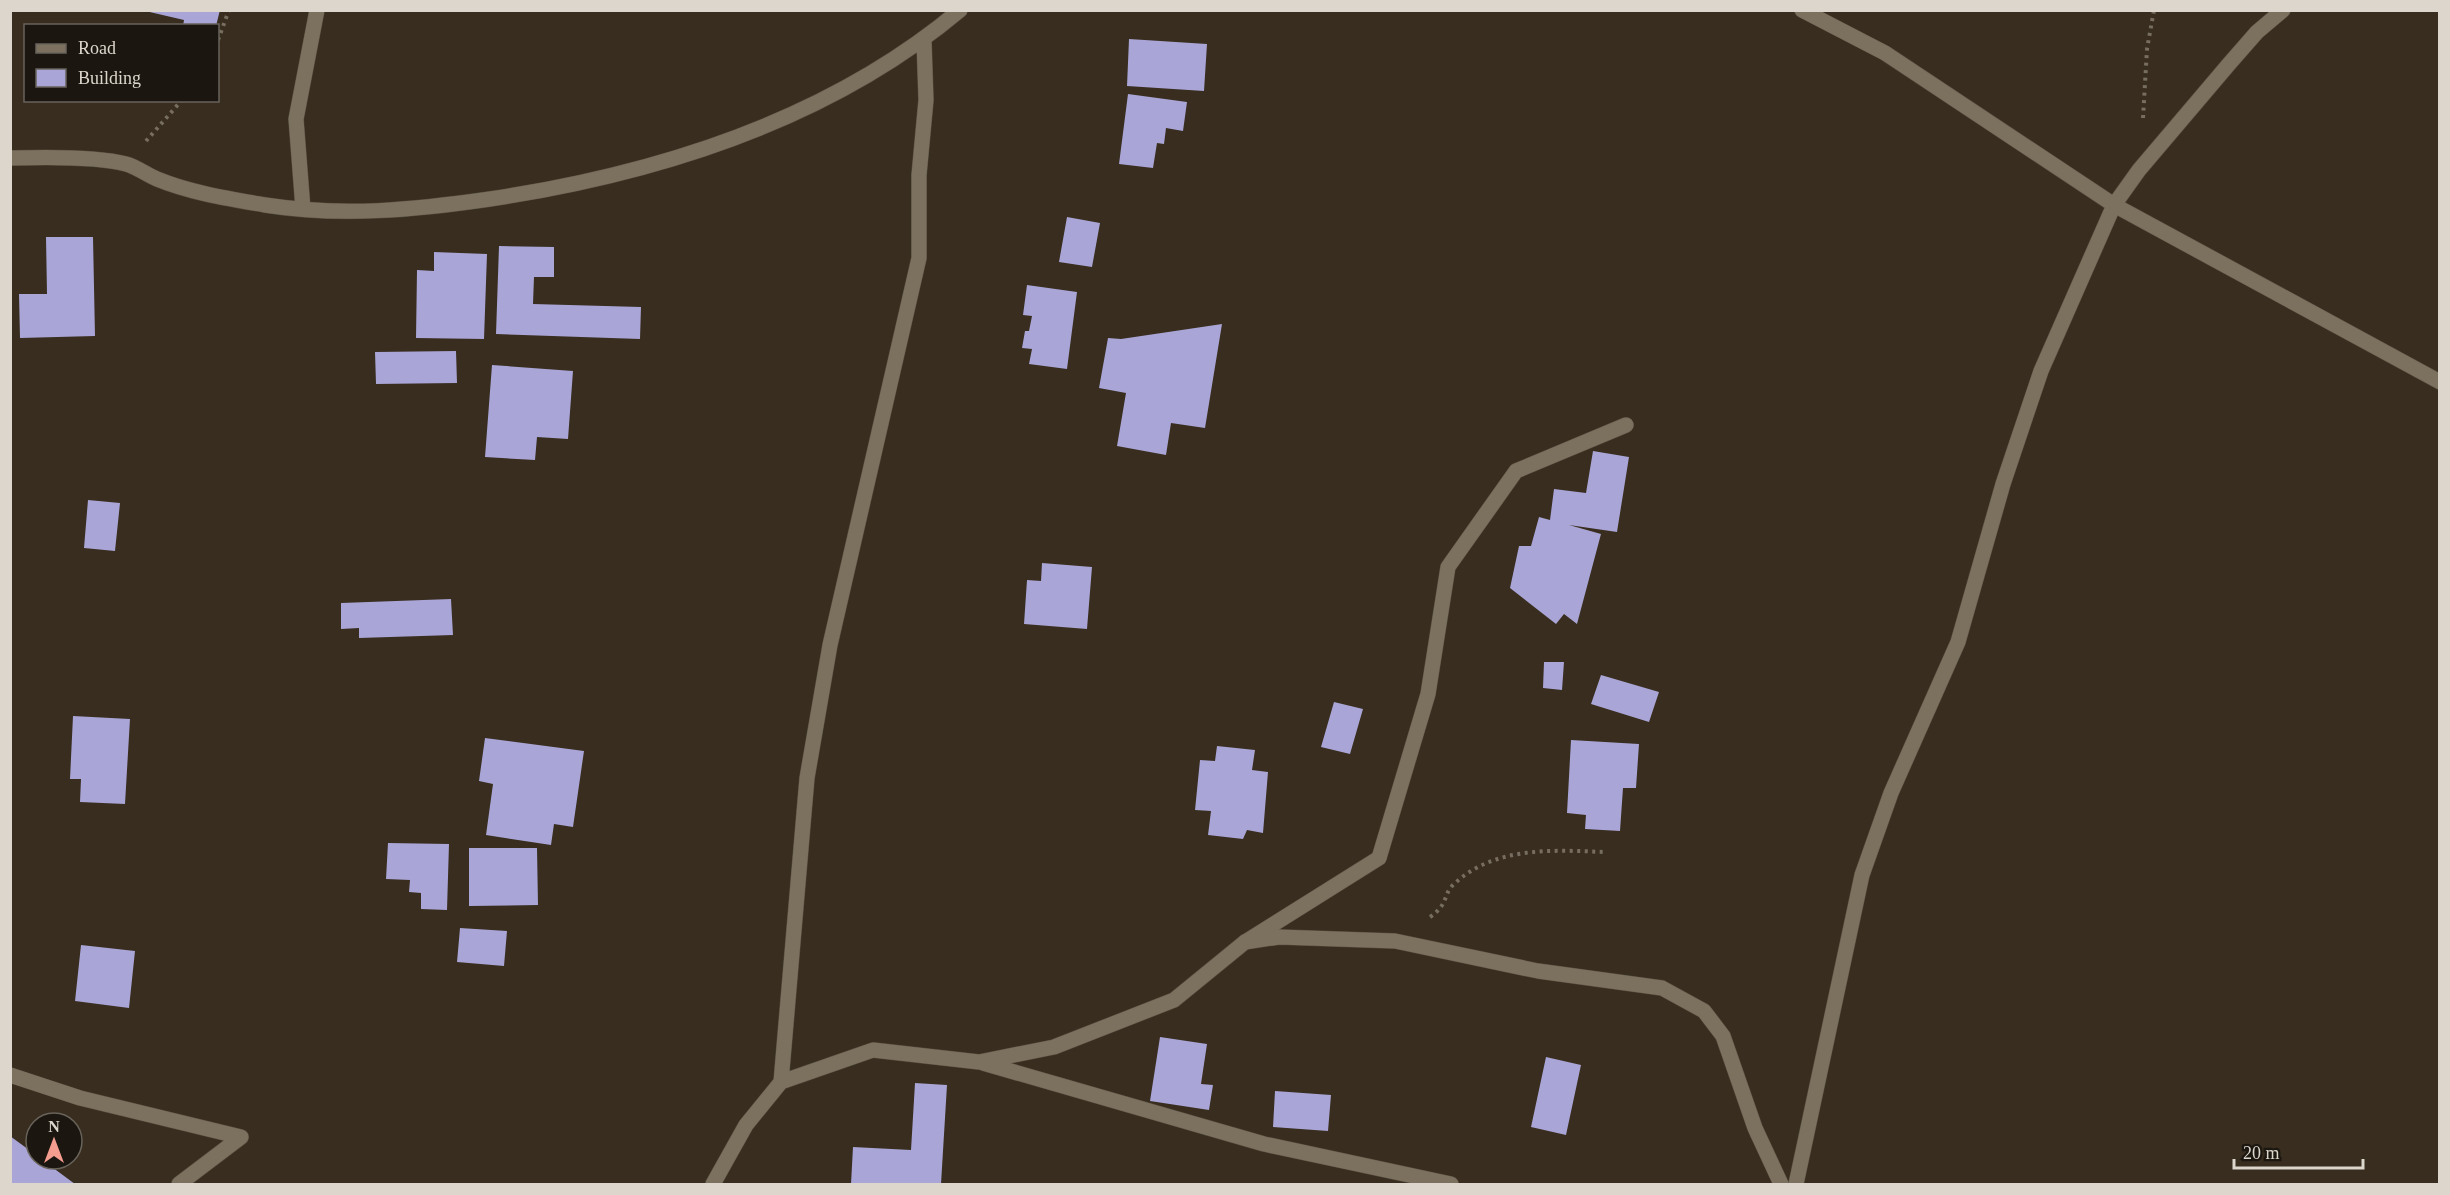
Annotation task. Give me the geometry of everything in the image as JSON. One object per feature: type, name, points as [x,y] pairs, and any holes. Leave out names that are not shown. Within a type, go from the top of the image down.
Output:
[{"type":"street","points":[[303,209],[296,118],[317,10]]},
{"type":"street","points":[[10,158],[48,157],[126,164],[158,180],[190,190],[265,205],[344,213],[436,207],[550,190],[636,171],[739,136],[834,93],[924,41],[960,10]]},
{"type":"street","points":[[1802,10],[1886,53],[2114,205],[2439,382]]},
{"type":"street","points":[[1796,1185],[1862,875],[1891,793],[1958,642],[2003,484],[2041,371],[2114,205],[2139,170],[2257,32],[2283,10]]},
{"type":"street","points":[[781,1082],[809,767],[830,645],[918,258],[919,176],[926,100],[924,41]]},
{"type":"street","points":[[979,1062],[1054,1047],[1174,1000],[1245,942],[1379,858],[1428,694],[1448,567],[1516,471],[1626,425]]},
{"type":"street","points":[[1245,942],[1279,937],[1395,941],[1538,971],[1662,988],[1704,1011],[1723,1036],[1755,1128],[1781,1185]]},
{"type":"street","points":[[712,1185],[746,1125],[781,1082],[873,1050],[979,1062],[1264,1144],[1451,1185]]},
{"type":"street","points":[[10,1075],[80,1098],[241,1137],[180,1185]]},
{"type":"path","points":[[219,36],[229,10]]},
{"type":"path","points":[[2139,170],[2147,49],[2154,10]]},
{"type":"path","points":[[126,164],[180,102]]},
{"type":"path","points":[[1395,941],[1443,908],[1451,886],[1480,864],[1537,850],[1604,852]]},
{"type":"building","points":[[141,10],[220,10],[216,24],[183,24],[184,20]]},
{"type":"building","points":[[1129,39],[1207,44],[1204,91],[1127,86]]},
{"type":"building","points":[[1128,94],[1187,102],[1183,131],[1166,128],[1164,144],[1157,143],[1153,168],[1119,164]]},
{"type":"building","points":[[1067,217],[1100,223],[1092,267],[1059,262]]},
{"type":"building","points":[[46,237],[93,237],[95,336],[20,338],[19,294],[47,294]]},
{"type":"building","points":[[499,246],[554,247],[554,277],[534,277],[533,304],[641,307],[640,339],[496,334]]},
{"type":"building","points":[[434,252],[487,254],[484,339],[416,338],[417,270],[434,271]]},
{"type":"building","points":[[1027,285],[1077,292],[1067,369],[1029,364],[1032,349],[1022,348],[1025,331],[1029,331],[1032,316],[1023,315]]},
{"type":"building","points":[[1222,324],[1205,428],[1171,423],[1166,455],[1117,446],[1126,393],[1099,388],[1108,338],[1121,339]]},
{"type":"building","points":[[456,351],[457,383],[376,384],[375,352]]},
{"type":"building","points":[[492,365],[573,371],[568,439],[537,437],[535,460],[485,457]]},
{"type":"building","points":[[1593,451],[1629,457],[1617,532],[1569,525],[1601,534],[1577,624],[1564,614],[1556,624],[1510,588],[1519,546],[1531,546],[1539,517],[1550,520],[1554,489],[1586,493]]},
{"type":"building","points":[[88,500],[120,503],[115,551],[84,548]]},
{"type":"building","points":[[1042,563],[1092,567],[1087,629],[1024,624],[1027,580],[1041,581]]},
{"type":"building","points":[[451,599],[453,635],[359,638],[359,628],[341,629],[341,603]]},
{"type":"building","points":[[1544,662],[1564,662],[1562,690],[1543,688]]},
{"type":"building","points":[[1601,675],[1659,692],[1649,722],[1591,704]]},
{"type":"building","points":[[1334,702],[1363,709],[1350,754],[1321,747]]},
{"type":"building","points":[[73,716],[130,719],[125,804],[80,802],[81,779],[70,779]]},
{"type":"building","points":[[485,738],[584,751],[573,827],[554,824],[551,845],[486,835],[493,784],[479,781]]},
{"type":"building","points":[[1571,740],[1639,744],[1636,788],[1623,788],[1620,831],[1585,829],[1586,815],[1567,813]]},
{"type":"building","points":[[1217,746],[1255,750],[1252,770],[1268,772],[1263,833],[1247,830],[1243,839],[1208,835],[1211,811],[1195,810],[1200,760],[1215,761]]},
{"type":"building","points":[[388,843],[449,844],[447,910],[421,909],[421,893],[409,892],[410,880],[386,879]]},
{"type":"building","points":[[469,848],[537,848],[538,905],[469,906]]},
{"type":"building","points":[[460,928],[507,931],[504,966],[457,962]]},
{"type":"building","points":[[81,945],[135,951],[129,1008],[75,1001]]},
{"type":"building","points":[[1160,1037],[1207,1044],[1201,1084],[1213,1085],[1209,1110],[1150,1101]]},
{"type":"building","points":[[1546,1057],[1581,1065],[1566,1135],[1531,1127]]},
{"type":"building","points":[[915,1083],[947,1085],[941,1184],[851,1184],[853,1147],[911,1150]]},
{"type":"building","points":[[1275,1091],[1331,1095],[1328,1131],[1273,1127]]},
{"type":"building","points":[[10,1136],[24,1146],[24,1171],[57,1171],[75,1184],[10,1184]]}]
